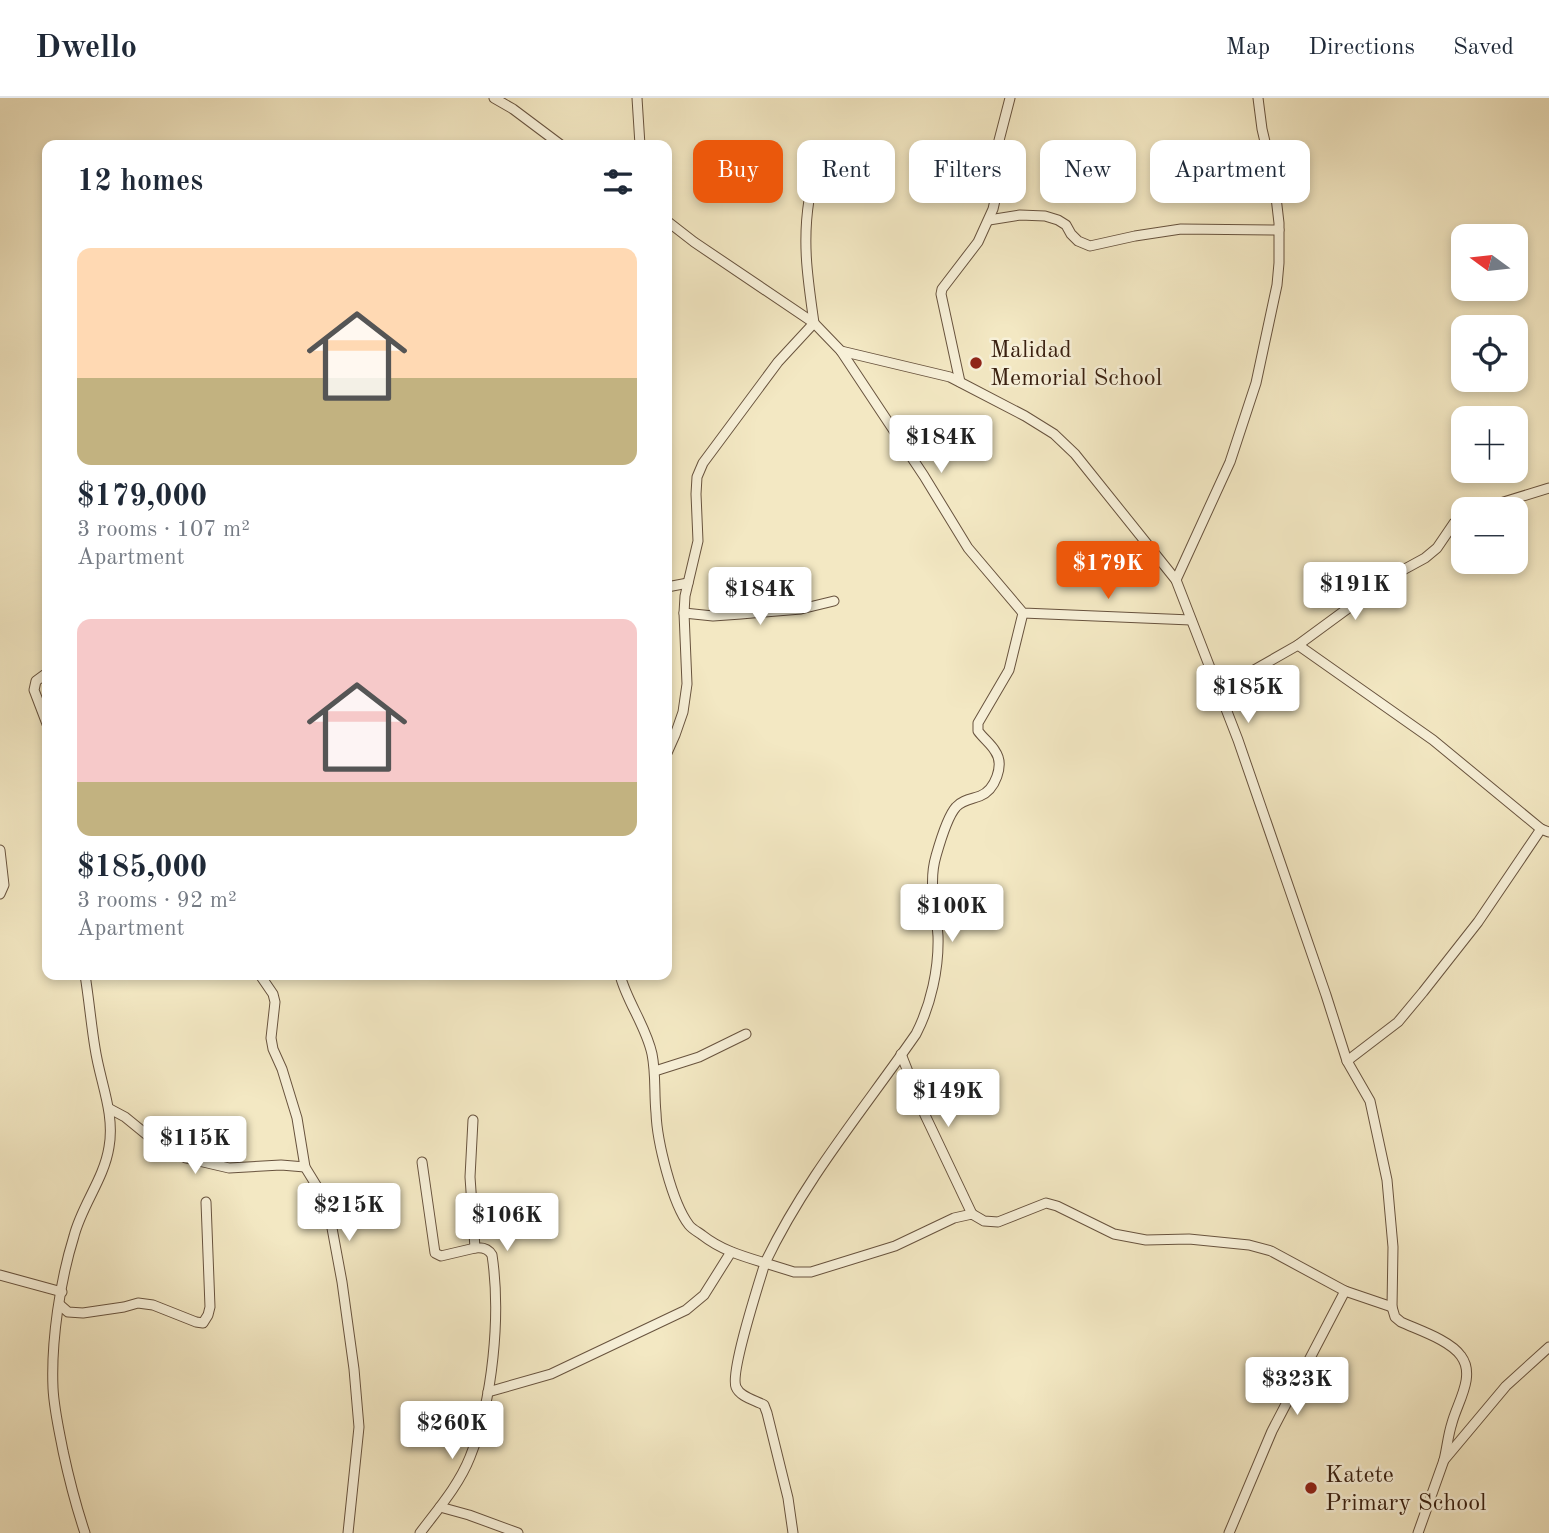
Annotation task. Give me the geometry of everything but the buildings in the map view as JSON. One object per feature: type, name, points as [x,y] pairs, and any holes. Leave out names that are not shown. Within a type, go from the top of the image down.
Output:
[{"type":"street","points":[[494,98],[554,140]]},
{"type":"street","points":[[636,98],[640,140]]},
{"type":"street","points":[[960,382],[941,294],[978,242],[989,220],[996,196],[996,152],[1010,98]]},
{"type":"street","points":[[1176,580],[1230,462],[1256,383],[1277,285],[1279,230],[1274,180],[1258,98]]},
{"type":"street","points":[[809,203],[806,266],[814,323]]},
{"type":"street","points":[[989,220],[1020,215],[1045,216],[1066,225],[1078,241],[1090,246],[1181,229],[1279,230]]},
{"type":"street","points":[[672,225],[814,323],[841,351],[968,548],[1023,612],[1191,620]]},
{"type":"street","points":[[672,742],[683,712],[687,684],[684,612],[698,541],[697,477],[703,463],[778,362],[814,323]]},
{"type":"street","points":[[841,351],[950,377],[1025,416],[1065,443],[1176,580],[1243,752],[1347,1061],[1370,1101],[1387,1180],[1393,1247],[1392,1307],[1395,1317],[1448,1344],[1462,1357],[1466,1371],[1465,1388],[1452,1423],[1444,1461],[1418,1533]]},
{"type":"street","points":[[1520,497],[1549,488]]},
{"type":"street","points":[[1219,690],[1298,645],[1392,576],[1425,558],[1437,548],[1451,527]]},
{"type":"street","points":[[672,586],[688,583]]},
{"type":"street","points":[[684,612],[713,616],[741,614],[801,609],[834,601]]},
{"type":"street","points":[[793,1533],[788,1498],[764,1405],[742,1395],[736,1388],[734,1378],[748,1319],[765,1263],[780,1231],[803,1193],[922,1023],[938,957],[931,878],[935,859],[952,811],[958,804],[990,790],[995,781],[1000,762],[996,751],[978,731],[978,723],[1009,670],[1023,612]]},
{"type":"street","points":[[1298,645],[1433,740],[1545,831],[1478,922],[1398,1022],[1347,1061]]},
{"type":"street","points":[[42,677],[36,681],[34,690],[42,710]]},
{"type":"street","points":[[0,850],[4,889],[0,894]]},
{"type":"street","points":[[85,1533],[75,1503],[55,1409],[53,1387],[60,1305],[74,1235],[110,1146],[110,1109],[95,1050],[86,980]]},
{"type":"street","points":[[264,980],[274,994],[271,1038],[297,1118],[305,1167],[324,1198],[329,1212],[342,1282],[359,1427],[348,1533]]},
{"type":"street","points":[[622,980],[647,1035],[655,1071],[659,1139],[677,1203],[690,1226],[712,1244],[794,1272],[811,1272],[895,1246],[954,1218],[972,1214]]},
{"type":"street","points":[[655,1071],[699,1056],[746,1034]]},
{"type":"street","points":[[901,1054],[925,1115],[972,1214],[984,1221],[998,1222],[1046,1203],[1114,1234],[1146,1240],[1189,1239],[1249,1245],[1271,1251],[1345,1291],[1392,1307]]},
{"type":"street","points":[[110,1109],[125,1117],[163,1148],[186,1158],[229,1168],[281,1165],[305,1167]]},
{"type":"street","points":[[473,1120],[470,1177],[475,1248]]},
{"type":"street","points":[[420,1533],[458,1480],[470,1458],[488,1392],[495,1318],[495,1282],[490,1251],[481,1247],[441,1256],[435,1253],[422,1162]]},
{"type":"street","points":[[60,1305],[68,1312],[83,1313],[138,1303],[203,1323],[210,1307],[206,1202]]},
{"type":"street","points":[[488,1392],[551,1374],[686,1310],[704,1295],[731,1252]]},
{"type":"street","points":[[0,1275],[62,1292]]},
{"type":"street","points":[[1229,1533],[1272,1431],[1345,1291]]},
{"type":"street","points":[[1444,1461],[1506,1386],[1549,1347]]},
{"type":"street","points":[[440,1507],[517,1533]]},
{"type":"place","name":"Malidad Memorial School","points":[[976,363]]},
{"type":"place","name":"Katete Primary School","points":[[1311,1488]]}]
